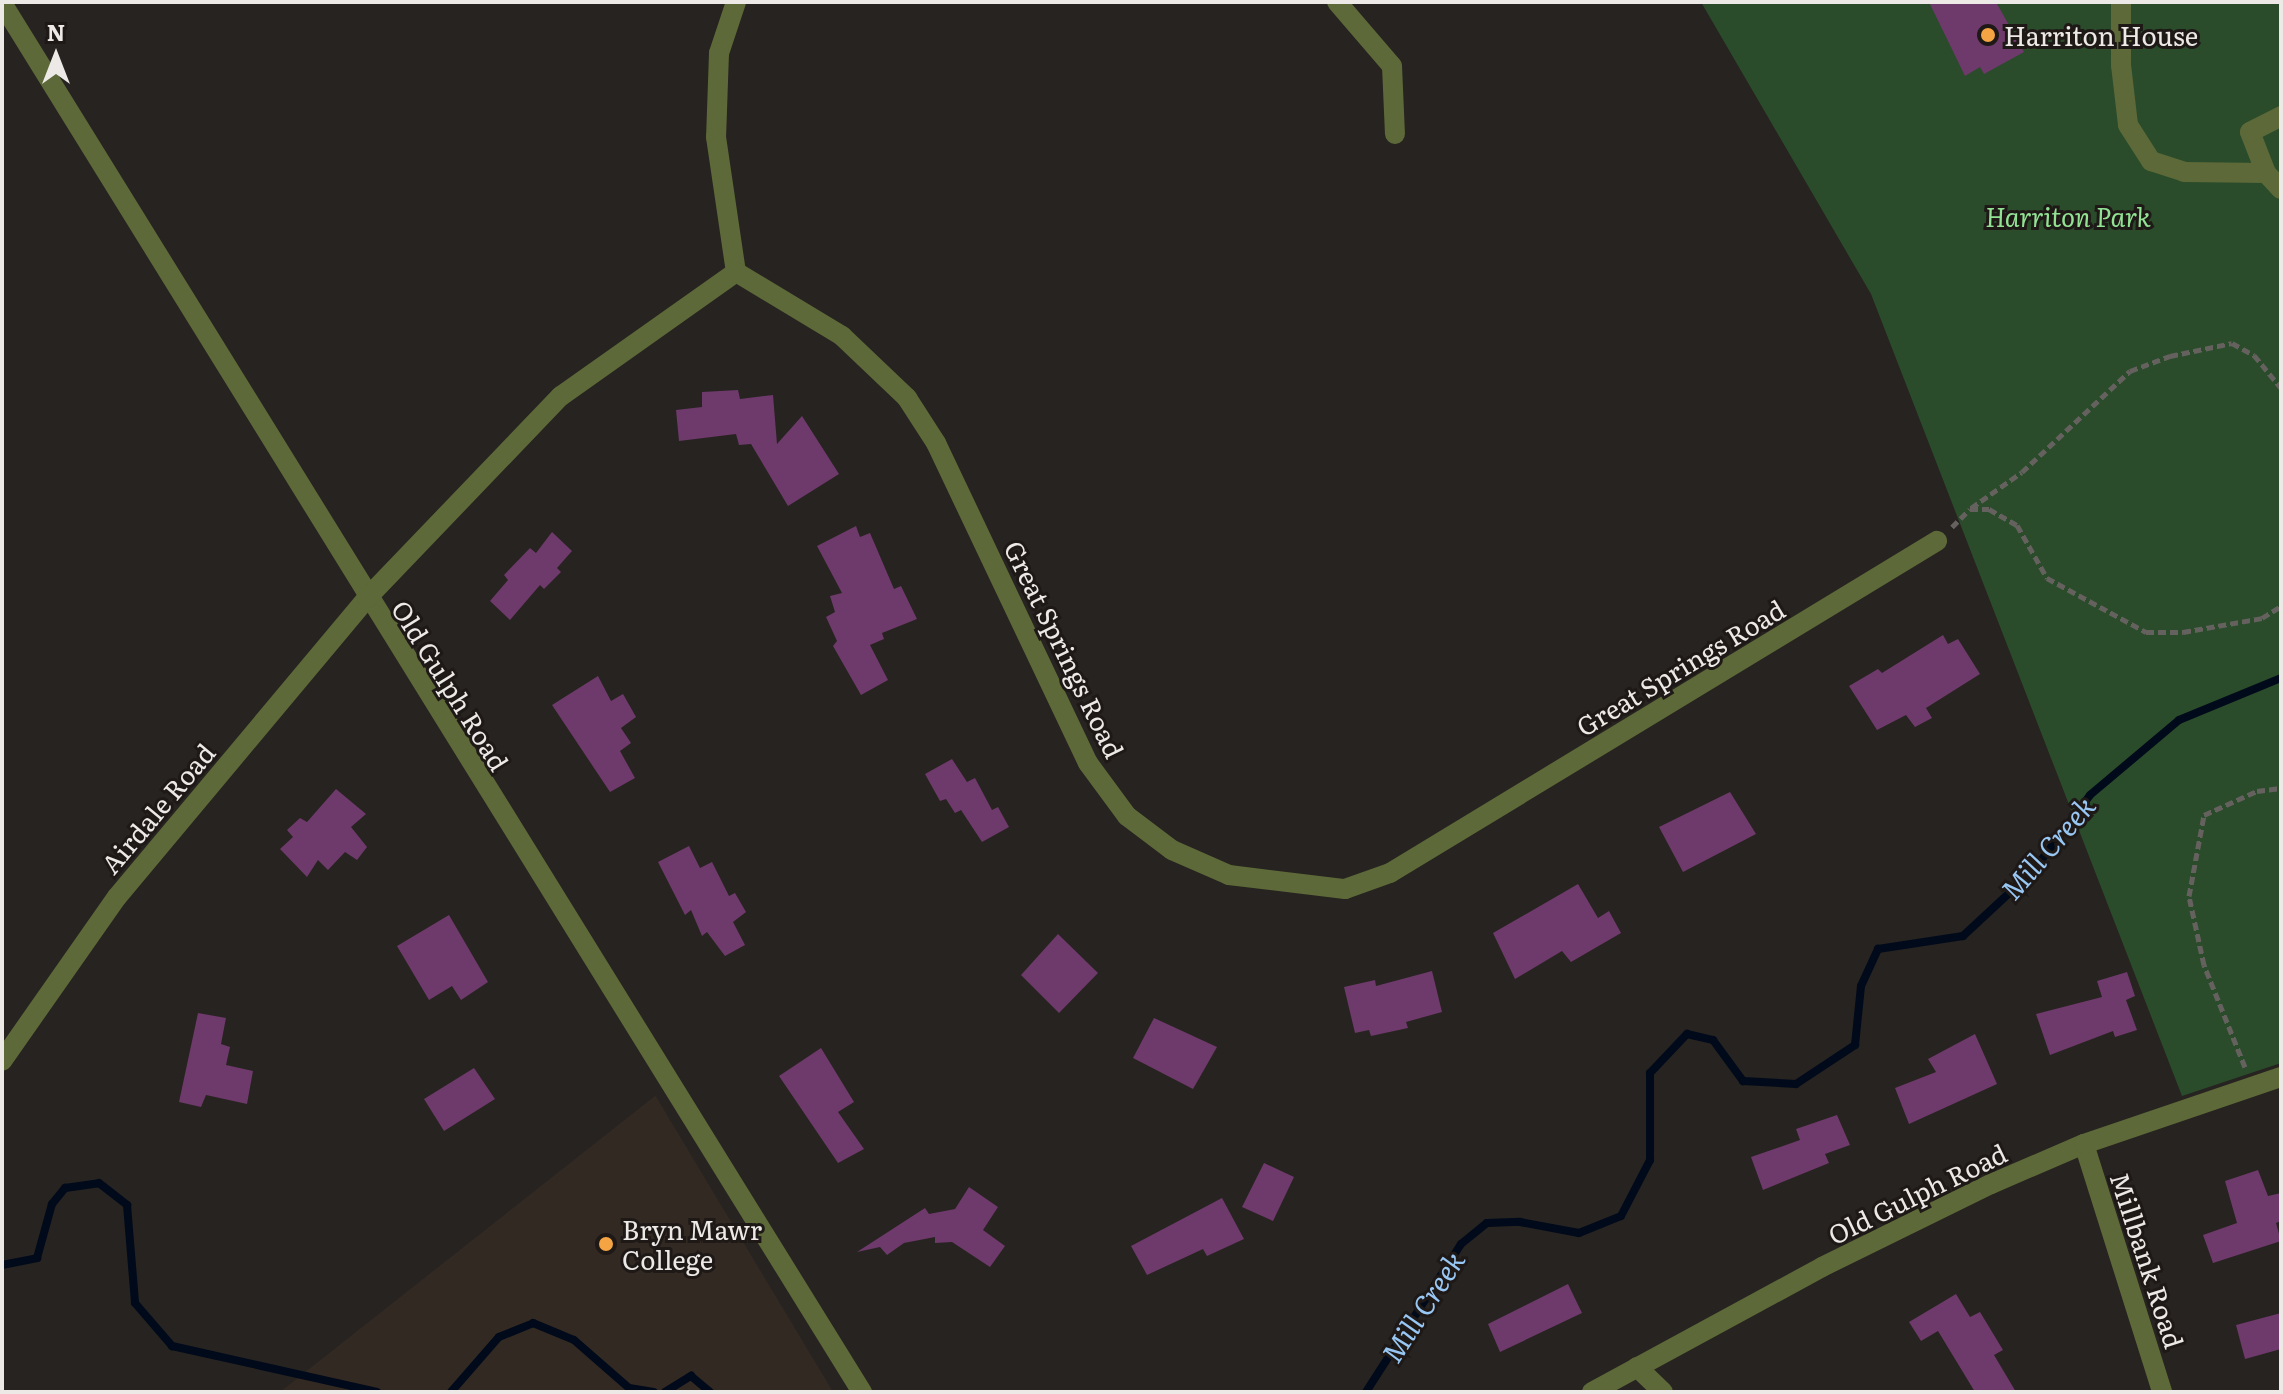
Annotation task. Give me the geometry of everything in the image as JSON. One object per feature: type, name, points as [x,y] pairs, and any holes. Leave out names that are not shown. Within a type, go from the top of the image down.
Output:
[{"type":"street","points":[[367,598],[561,396],[736,272],[716,137],[719,53],[736,2]]},
{"type":"street","points":[[1337,2],[1392,66],[1395,134]]},
{"type":"street","points":[[2121,2],[2121,65],[2128,125],[2151,161],[2184,172],[2266,173]]},
{"type":"street","name":"Old Gulph Road","points":[[2,3],[367,598],[862,1392]]},
{"type":"street","points":[[2281,116],[2250,132],[2266,173],[2281,189]]},
{"type":"street","name":"Great Springs Road","points":[[736,272],[842,336],[907,398],[936,443],[1088,763],[1127,816],[1172,850],[1229,875],[1345,889],[1390,873],[1937,541]]},
{"type":"street","name":"Airdale Road","points":[[2,1061],[117,897],[367,598]]},
{"type":"street","name":"Old Gulph Road","points":[[1592,1392],[1904,1225],[2084,1144],[2281,1077]]},
{"type":"street","name":"Millbank Road","points":[[2084,1144],[2162,1392]]},
{"type":"street","points":[[1637,1367],[1663,1392]]},
{"type":"path","points":[[1937,541],[1970,509],[2022,472],[2130,371],[2157,361],[2232,343],[2254,355],[2281,388]]},
{"type":"path","points":[[1970,509],[1989,509],[2017,525],[2047,578],[2146,632],[2183,632],[2262,618],[2281,606]]},
{"type":"path","points":[[2251,1087],[2204,965],[2189,896],[2204,815],[2257,791],[2281,788]]},
{"type":"shaded area","name":"Bryn Mawr College","points":[[655,1096],[833,1392],[280,1392]]},
{"type":"green space","name":"Harriton Park","points":[[1701,2],[2281,2],[2281,1063],[2182,1096],[1871,294]]},
{"type":"building","name":"Harriton House","points":[[1929,2],[1996,2],[2024,52],[1984,74],[1980,67],[1965,76]]},
{"type":"building","points":[[738,390],[740,399],[773,395],[777,444],[802,416],[839,474],[788,506],[751,444],[739,445],[736,434],[679,441],[676,410],[702,407],[702,392]]},
{"type":"building","points":[[856,526],[860,537],[870,533],[894,589],[901,586],[917,619],[882,633],[884,639],[870,645],[888,680],[861,695],[833,646],[837,641],[826,617],[835,612],[830,596],[842,593],[817,546]]},
{"type":"building","points":[[552,532],[572,551],[557,568],[561,572],[544,589],[540,585],[510,620],[490,601],[508,580],[504,575],[530,548],[536,553]]},
{"type":"building","points":[[1943,635],[1948,644],[1958,639],[1980,674],[1926,708],[1932,718],[1915,727],[1906,715],[1877,730],[1849,686],[1878,669],[1882,673]]},
{"type":"building","points":[[598,676],[611,701],[623,694],[636,717],[621,728],[631,743],[620,751],[635,778],[610,792],[552,705]]},
{"type":"building","points":[[952,759],[967,782],[975,778],[992,810],[998,807],[1009,827],[982,842],[961,810],[955,813],[946,799],[940,801],[925,774]]},
{"type":"building","points":[[336,789],[366,814],[351,827],[367,847],[357,860],[345,852],[328,870],[318,860],[307,877],[280,849],[293,837],[287,830],[300,818],[307,822]]},
{"type":"building","points":[[1730,792],[1756,834],[1683,872],[1659,827]]},
{"type":"building","points":[[689,846],[700,868],[712,862],[729,896],[735,893],[746,912],[733,922],[745,945],[725,956],[707,932],[702,936],[691,910],[685,915],[658,862]]},
{"type":"building","points":[[1578,884],[1598,918],[1609,911],[1621,933],[1571,962],[1562,951],[1515,979],[1493,933]]},
{"type":"building","points":[[449,915],[488,982],[461,1000],[452,986],[429,1000],[397,946]]},
{"type":"building","points":[[1058,934],[1098,973],[1059,1013],[1021,975]]},
{"type":"building","points":[[1432,971],[1442,1012],[1406,1022],[1408,1028],[1371,1036],[1369,1030],[1355,1033],[1344,987],[1375,980],[1376,986]]},
{"type":"building","points":[[2127,972],[2135,996],[2126,1000],[2137,1030],[2115,1037],[2113,1031],[2050,1055],[2036,1014],[2102,997],[2097,981]]},
{"type":"building","points":[[198,1013],[226,1018],[221,1044],[230,1047],[226,1065],[253,1071],[247,1104],[206,1095],[201,1107],[179,1102]]},
{"type":"building","points":[[1154,1018],[1217,1047],[1193,1089],[1133,1058]]},
{"type":"building","points":[[1975,1034],[1997,1084],[1909,1124],[1895,1088],[1936,1072],[1928,1059]]},
{"type":"building","points":[[821,1048],[854,1102],[838,1112],[864,1149],[838,1163],[779,1076]]},
{"type":"building","points":[[474,1068],[495,1099],[444,1131],[424,1099]]},
{"type":"building","points":[[1837,1115],[1850,1145],[1825,1154],[1829,1163],[1763,1190],[1751,1157],[1800,1140],[1796,1129]]},
{"type":"building","points":[[1264,1163],[1294,1177],[1273,1221],[1242,1207]]},
{"type":"building","points":[[2258,1170],[2268,1196],[2281,1193],[2281,1221],[2276,1223],[2281,1241],[2213,1263],[2203,1235],[2237,1223],[2225,1181]]},
{"type":"building","points":[[969,1187],[998,1207],[983,1230],[1005,1246],[990,1267],[952,1242],[935,1243],[935,1237],[904,1243],[887,1255],[880,1247],[857,1252],[925,1208],[929,1214],[955,1209]]},
{"type":"building","points":[[1222,1198],[1244,1239],[1207,1256],[1203,1249],[1147,1275],[1131,1246]]},
{"type":"building","points":[[1568,1284],[1582,1313],[1500,1352],[1488,1324]]},
{"type":"building","points":[[1956,1294],[1970,1317],[1980,1312],[2003,1350],[1994,1355],[2016,1392],[1975,1392],[1938,1331],[1921,1341],[1909,1322]]},
{"type":"building","points":[[2281,1313],[2281,1349],[2245,1359],[2236,1325]]},
{"type":"waterway","name":"Mill Creek","points":[[1366,1392],[1461,1244],[1487,1223],[1520,1222],[1579,1233],[1621,1216],[1650,1160],[1650,1073],[1687,1034],[1713,1040],[1743,1081],[1796,1084],[1855,1045],[1861,986],[1878,949],[1963,936],[2033,871],[2090,795],[2179,720],[2281,678]]},
{"type":"waterway","name":"Mill Creek","points":[[2,1265],[37,1258],[52,1204],[65,1188],[99,1183],[127,1205],[135,1303],[172,1346],[377,1392]]},
{"type":"waterway","name":"Mill Creek","points":[[451,1392],[499,1337],[533,1323],[574,1340],[629,1388],[654,1392]]},
{"type":"waterway","name":"Mill Creek","points":[[665,1392],[691,1376],[710,1392]]},
{"type":"place","name":"Harriton House","points":[[1988,35]]},
{"type":"place","name":"Bryn Mawr College","points":[[606,1244]]}]
